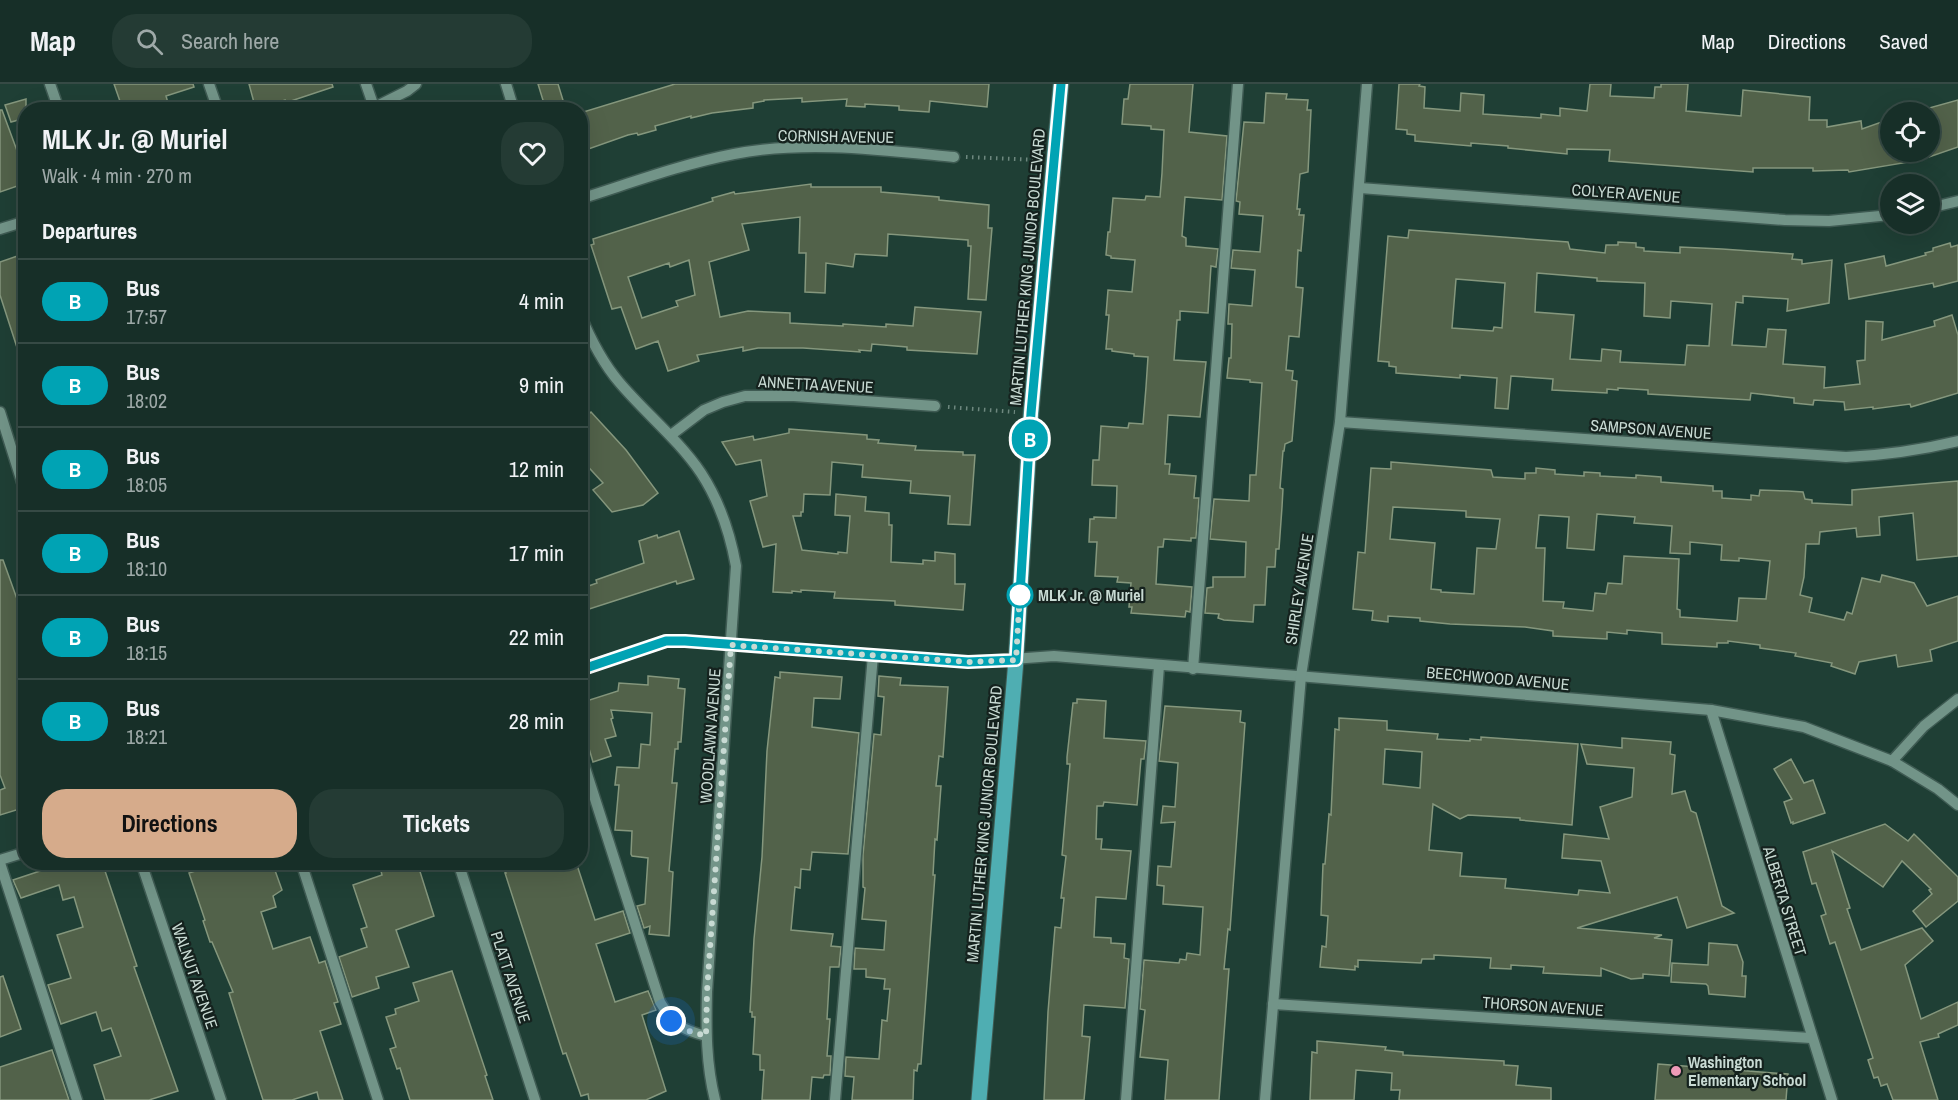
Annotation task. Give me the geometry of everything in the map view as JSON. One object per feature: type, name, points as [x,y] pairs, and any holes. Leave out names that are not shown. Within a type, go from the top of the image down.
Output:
[{"type":"main road","name":"MARTIN LUTHER KING JUNIOR BOULEVARD","points":[[979,1100],[1016,660],[1031,413],[1061,84]]},
{"type":"street","points":[[50,84],[56,102]]},
{"type":"street","points":[[209,84],[215,102]]},
{"type":"street","points":[[366,84],[371,102]]},
{"type":"street","points":[[386,102],[416,84]]},
{"type":"street","points":[[506,84],[512,102]]},
{"type":"street","points":[[1193,669],[1238,84]]},
{"type":"street","name":"SHIRLEY AVENUE","points":[[1265,1100],[1301,676],[1340,422],[1367,84]]},
{"type":"street","name":"CORNISH AVENUE","points":[[588,196],[681,167],[758,151],[790,148],[840,148],[954,157]]},
{"type":"street","name":"COLYER AVENUE","points":[[1360,188],[1785,220],[1829,221],[1880,216]]},
{"type":"street","points":[[1940,205],[1958,201]]},
{"type":"street","points":[[0,230],[18,224]]},
{"type":"street","name":"WOODLAWN AVENUE","points":[[588,331],[599,355],[619,382],[671,435],[701,473],[730,534],[736,567],[707,980],[706,1036],[709,1073],[715,1100]]},
{"type":"street","name":"ANNETTA AVENUE","points":[[671,435],[704,410],[745,396],[794,396],[935,406]]},
{"type":"street","points":[[0,412],[18,469]]},
{"type":"street","name":"SAMPSON AVENUE","points":[[1340,422],[1846,457],[1883,455],[1958,441]]},
{"type":"street","name":"BEECHWOOD AVENUE","points":[[588,667],[666,641],[968,662],[1054,656],[1711,710],[1804,727],[1892,761],[1938,789],[1958,805]]},
{"type":"street","points":[[835,1100],[873,655]]},
{"type":"street","points":[[1126,1100],[1160,666]]},
{"type":"street","points":[[1892,761],[1924,726],[1958,699]]},
{"type":"street","name":"ALBERTA STREET","points":[[1711,710],[1832,1100]]},
{"type":"street","points":[[588,777],[660,1002],[671,1021],[685,1030],[706,1036]]},
{"type":"street","points":[[18,855],[0,861],[77,1100]]},
{"type":"street","name":"WALNUT AVENUE","points":[[144,870],[221,1100]]},
{"type":"street","points":[[304,870],[378,1100]]},
{"type":"street","name":"PLATT AVENUE","points":[[461,870],[535,1100]]},
{"type":"street","name":"THORSON AVENUE","points":[[1273,1004],[1811,1038]]},
{"type":"path","points":[[954,157],[1055,161]]},
{"type":"path","points":[[935,406],[1031,413]]},
{"type":"building","points":[[114,84],[193,84],[194,87],[166,96],[168,102],[120,102]]},
{"type":"building","points":[[249,84],[332,84],[333,87],[288,102],[285,100],[254,102]]},
{"type":"building","points":[[538,84],[558,84],[564,102],[544,102]]},
{"type":"building","points":[[675,84],[989,84],[987,107],[930,101],[929,112],[899,110],[899,106],[865,104],[865,107],[846,106],[847,99],[802,102],[802,98],[764,100],[753,103],[753,108],[691,118],[691,116],[655,126],[656,130],[628,135],[588,149],[588,111]]},
{"type":"building","points":[[1130,84],[1193,84],[1189,132],[1227,136],[1222,200],[1185,197],[1182,236],[1186,238],[1186,246],[1218,249],[1216,267],[1211,266],[1208,313],[1180,311],[1180,320],[1177,320],[1174,360],[1206,362],[1200,417],[1168,415],[1165,464],[1170,464],[1169,474],[1196,476],[1194,498],[1199,498],[1196,538],[1191,538],[1191,541],[1164,539],[1163,547],[1158,547],[1156,584],[1192,587],[1190,612],[1186,611],[1185,617],[1131,613],[1132,607],[1129,607],[1131,583],[1117,582],[1118,577],[1095,576],[1097,542],[1089,542],[1090,519],[1094,517],[1116,518],[1117,486],[1092,485],[1093,460],[1099,460],[1101,426],[1128,428],[1129,423],[1143,424],[1148,357],[1106,349],[1109,315],[1106,315],[1108,290],[1132,292],[1135,260],[1111,258],[1106,255],[1113,198],[1145,200],[1146,196],[1160,197],[1164,130],[1151,129],[1151,126],[1122,124],[1124,99],[1128,99]]},
{"type":"building","points":[[1399,84],[1420,84],[1419,86],[1425,87],[1424,108],[1460,111],[1461,93],[1484,95],[1483,114],[1541,118],[1541,114],[1560,116],[1560,108],[1587,111],[1590,84],[1611,84],[1610,96],[1654,98],[1655,87],[1661,87],[1661,84],[1688,84],[1686,111],[1741,116],[1743,90],[1810,97],[1809,120],[1827,120],[1827,127],[1861,121],[1862,129],[1880,123],[1880,162],[1909,162],[1849,172],[1848,170],[1813,171],[1813,168],[1753,168],[1753,172],[1609,161],[1610,150],[1567,149],[1567,154],[1508,148],[1508,146],[1471,143],[1471,146],[1415,141],[1415,135],[1407,134],[1407,130],[1396,129]]},
{"type":"building","points":[[1266,93],[1287,94],[1286,99],[1308,100],[1307,110],[1311,110],[1308,172],[1300,174],[1297,209],[1300,209],[1299,215],[1304,215],[1301,251],[1298,250],[1296,287],[1303,288],[1299,337],[1289,336],[1286,370],[1293,371],[1292,380],[1297,381],[1292,441],[1285,444],[1283,451],[1279,549],[1276,549],[1275,567],[1267,567],[1265,605],[1254,605],[1253,622],[1224,620],[1218,618],[1219,614],[1205,613],[1207,588],[1213,587],[1213,577],[1245,577],[1246,542],[1210,539],[1214,499],[1249,501],[1250,475],[1256,475],[1262,383],[1227,378],[1229,358],[1231,358],[1232,324],[1228,324],[1229,304],[1252,306],[1255,270],[1231,268],[1233,250],[1260,252],[1263,216],[1239,214],[1240,202],[1236,201],[1244,122],[1264,123]]},
{"type":"building","points":[[26,99],[26,102],[18,102],[18,120],[11,122],[5,105]]},
{"type":"building","points":[[1958,100],[1958,147],[1940,153],[1940,105]]},
{"type":"building","points":[[0,110],[2,110],[18,153],[18,186],[0,192]]},
{"type":"building","points":[[811,184],[811,187],[881,187],[881,192],[939,197],[939,200],[989,205],[988,228],[992,228],[986,300],[968,299],[971,246],[968,246],[968,240],[888,234],[887,256],[855,254],[853,267],[826,263],[825,293],[805,292],[806,253],[799,253],[800,217],[742,224],[749,250],[709,262],[720,317],[748,311],[790,313],[790,323],[886,327],[886,324],[913,326],[915,307],[981,312],[977,354],[907,350],[907,347],[872,344],[871,351],[859,350],[860,352],[803,348],[758,348],[743,351],[743,347],[697,355],[699,361],[668,371],[658,341],[636,349],[621,307],[612,309],[591,245],[594,244],[593,239],[713,201],[712,198],[734,192],[735,194]],"holes":[[[689,260],[695,295],[676,301],[678,306],[642,318],[628,277],[669,263],[670,267]]]},
{"type":"building","points":[[1409,230],[1568,242],[1570,249],[1605,253],[1606,245],[1618,245],[1618,242],[1636,243],[1636,247],[1644,248],[1644,251],[1680,253],[1680,247],[1722,249],[1793,254],[1792,259],[1802,260],[1802,264],[1832,260],[1829,303],[1787,311],[1788,299],[1743,296],[1743,303],[1736,302],[1732,345],[1766,347],[1768,329],[1786,330],[1783,364],[1825,367],[1824,388],[1860,384],[1857,361],[1865,360],[1866,321],[1883,322],[1882,340],[1935,326],[1934,321],[1952,315],[1958,335],[1958,393],[1911,407],[1910,404],[1845,410],[1844,402],[1814,400],[1813,405],[1794,403],[1794,398],[1751,393],[1750,400],[1648,394],[1648,390],[1618,388],[1618,390],[1607,389],[1607,393],[1552,390],[1553,379],[1511,376],[1508,409],[1495,408],[1497,378],[1460,375],[1460,378],[1396,373],[1396,367],[1389,366],[1389,362],[1378,361],[1388,236],[1408,238]],"holes":[[[1537,273],[1597,278],[1597,281],[1645,283],[1644,316],[1670,318],[1671,301],[1712,304],[1709,346],[1687,345],[1685,365],[1620,362],[1621,351],[1602,349],[1601,361],[1570,359],[1574,315],[1535,312]],[[1456,279],[1505,283],[1502,328],[1494,327],[1493,331],[1452,328]]]},
{"type":"building","points":[[1950,243],[1951,247],[1958,245],[1958,281],[1934,287],[1933,283],[1849,299],[1845,264],[1884,256],[1886,266],[1926,255],[1925,253],[1933,251],[1933,248]]},
{"type":"building","points":[[18,256],[18,351],[0,295],[0,262]]},
{"type":"building","points":[[591,412],[626,450],[658,493],[643,505],[612,512],[593,490],[603,483],[588,467],[588,415]]},
{"type":"building","points":[[789,429],[867,435],[867,439],[879,440],[878,443],[916,446],[915,450],[963,452],[963,455],[975,455],[970,525],[948,524],[950,496],[910,493],[911,481],[862,477],[863,465],[832,462],[830,495],[804,494],[801,516],[793,516],[802,550],[847,553],[850,516],[835,515],[836,494],[866,497],[865,511],[889,513],[889,525],[892,525],[891,562],[923,564],[923,560],[935,561],[935,552],[955,554],[955,584],[965,584],[963,610],[895,605],[895,601],[834,598],[835,592],[801,590],[801,592],[792,591],[792,593],[773,592],[776,544],[763,547],[750,501],[767,496],[761,460],[736,465],[722,442],[753,436],[754,440],[789,433]]},
{"type":"building","points":[[1391,462],[1491,470],[1493,477],[1525,479],[1525,473],[1536,473],[1536,468],[1555,470],[1555,474],[1584,476],[1584,472],[1600,473],[1600,476],[1636,478],[1636,475],[1661,477],[1661,482],[1713,486],[1713,491],[1722,491],[1722,498],[1751,500],[1751,495],[1759,496],[1760,490],[1788,491],[1803,492],[1805,499],[1812,500],[1812,503],[1852,505],[1852,490],[1958,481],[1958,556],[1917,560],[1913,513],[1879,517],[1880,535],[1857,537],[1856,528],[1820,532],[1819,544],[1806,544],[1804,577],[1800,595],[1812,598],[1809,612],[1844,620],[1847,612],[1852,614],[1862,578],[1880,582],[1882,575],[1914,583],[1927,606],[1958,596],[1958,641],[1930,650],[1932,661],[1898,667],[1896,655],[1859,662],[1855,674],[1831,666],[1832,663],[1795,656],[1796,653],[1760,648],[1760,645],[1728,641],[1728,643],[1717,643],[1717,647],[1662,644],[1662,633],[1627,630],[1627,634],[1607,632],[1607,639],[1553,636],[1553,631],[1525,627],[1450,624],[1420,621],[1420,618],[1388,616],[1388,622],[1372,620],[1373,611],[1353,609],[1358,552],[1365,553],[1371,468],[1391,469]],"holes":[[[1393,507],[1466,511],[1466,517],[1500,519],[1496,549],[1477,548],[1474,594],[1441,592],[1441,590],[1431,589],[1435,543],[1390,539]],[[1597,514],[1635,517],[1634,523],[1672,526],[1670,553],[1690,554],[1690,542],[1722,545],[1721,560],[1739,561],[1739,558],[1770,561],[1766,599],[1739,598],[1737,621],[1680,617],[1680,610],[1677,609],[1679,559],[1624,556],[1622,584],[1608,583],[1606,594],[1595,593],[1593,611],[1563,608],[1564,602],[1543,601],[1545,548],[1536,548],[1539,515],[1569,517],[1567,548],[1594,550]]]},
{"type":"building","points":[[679,531],[694,579],[677,584],[676,581],[588,609],[588,586],[597,583],[596,580],[644,563],[639,541],[657,535],[658,538]]},
{"type":"building","points":[[0,560],[3,560],[18,602],[18,809],[0,815],[0,790],[5,788],[0,775]]},
{"type":"building","points":[[780,672],[842,677],[840,699],[814,698],[812,727],[859,733],[848,854],[812,852],[810,870],[801,869],[800,888],[795,887],[791,930],[833,934],[831,946],[841,947],[839,967],[830,967],[827,1056],[831,1056],[830,1075],[824,1075],[823,1078],[812,1077],[810,1100],[762,1100],[764,1070],[760,1070],[760,1055],[753,1054],[755,1017],[752,1017],[752,1012],[750,1012],[762,857],[767,751],[775,677],[780,678]]},
{"type":"building","points":[[648,676],[679,679],[678,688],[685,689],[681,742],[678,742],[678,749],[675,749],[672,783],[677,783],[669,871],[673,872],[669,936],[649,934],[650,926],[644,928],[637,906],[645,904],[648,858],[632,856],[632,831],[615,830],[619,785],[615,785],[617,767],[639,768],[641,744],[650,745],[652,713],[611,710],[616,736],[605,739],[611,756],[593,762],[588,745],[588,700],[618,691],[619,683],[648,685]]},
{"type":"building","points":[[879,676],[901,678],[900,685],[948,687],[943,757],[939,756],[936,786],[941,786],[937,840],[935,839],[933,875],[935,875],[921,1064],[918,1064],[917,1071],[914,1070],[913,1100],[852,1100],[854,1077],[845,1076],[846,1057],[879,1059],[882,1020],[887,1021],[890,989],[884,989],[885,979],[866,977],[866,969],[854,969],[855,948],[884,950],[886,921],[862,919],[865,888],[863,887],[863,855],[874,734],[881,735],[884,697],[878,696]]},
{"type":"building","points":[[1077,699],[1106,701],[1104,738],[1146,741],[1144,759],[1141,759],[1137,805],[1104,802],[1103,806],[1097,806],[1096,839],[1102,839],[1101,849],[1131,851],[1126,899],[1096,897],[1094,937],[1111,938],[1111,943],[1125,944],[1124,958],[1129,959],[1125,1008],[1084,1005],[1082,1036],[1090,1037],[1084,1100],[1044,1100],[1055,927],[1061,928],[1064,898],[1061,898],[1066,856],[1062,855],[1070,764],[1067,764],[1067,757],[1073,703],[1077,703]]},
{"type":"building","points":[[1165,706],[1241,711],[1240,722],[1245,723],[1230,930],[1228,929],[1224,969],[1229,969],[1219,1100],[1165,1100],[1168,1060],[1140,1057],[1145,1010],[1140,1009],[1144,960],[1179,963],[1180,959],[1186,960],[1187,953],[1200,955],[1203,907],[1163,904],[1164,886],[1157,885],[1158,866],[1171,867],[1175,822],[1161,823],[1163,806],[1175,807],[1178,763],[1159,761]]},
{"type":"building","points":[[1339,718],[1387,721],[1387,730],[1438,734],[1437,739],[1470,741],[1470,739],[1481,740],[1481,737],[1578,744],[1572,825],[1520,820],[1520,818],[1468,815],[1460,819],[1433,804],[1429,850],[1462,853],[1460,876],[1506,879],[1505,888],[1578,895],[1579,890],[1610,893],[1601,861],[1562,858],[1564,834],[1609,839],[1600,807],[1632,797],[1634,768],[1587,764],[1581,744],[1622,748],[1622,738],[1671,742],[1670,754],[1675,755],[1672,794],[1685,791],[1691,811],[1696,813],[1722,906],[1734,913],[1687,928],[1677,897],[1577,928],[1662,935],[1654,938],[1672,940],[1669,976],[1643,974],[1643,978],[1631,979],[1601,968],[1601,976],[1543,973],[1544,967],[1511,965],[1511,969],[1490,968],[1491,958],[1434,955],[1434,959],[1422,959],[1421,963],[1358,960],[1358,967],[1355,966],[1355,970],[1320,967],[1322,946],[1326,947],[1328,916],[1321,915],[1323,864],[1325,864],[1329,814],[1331,815],[1335,729],[1339,730]],"holes":[[[1385,749],[1422,752],[1420,788],[1383,784]]]},
{"type":"building","points":[[1791,759],[1804,783],[1813,780],[1825,813],[1793,824],[1784,802],[1792,799],[1774,769]]},
{"type":"building","points":[[1885,824],[1908,841],[1914,834],[1958,877],[1958,901],[1926,927],[1913,911],[1932,894],[1929,890],[1931,889],[1902,861],[1883,887],[1832,851],[1850,908],[1847,909],[1861,950],[1922,928],[1933,941],[1905,965],[1921,1019],[1958,1002],[1958,1025],[1938,1034],[1939,1037],[1920,1042],[1938,1100],[1893,1100],[1887,1084],[1881,1086],[1878,1077],[1874,1078],[1868,1060],[1873,1058],[1835,942],[1830,944],[1821,916],[1826,914],[1816,883],[1812,884],[1803,852]]},
{"type":"building","points":[[43,870],[105,870],[137,966],[134,967],[178,1091],[149,1100],[105,1100],[94,1065],[121,1056],[111,1028],[102,1031],[96,1012],[61,1024],[48,985],[71,978],[57,935],[83,927],[74,897],[63,900],[59,885],[21,898],[13,880]]},
{"type":"building","points":[[199,870],[275,870],[282,890],[273,896],[276,907],[261,912],[273,949],[310,937],[319,963],[325,961],[338,1002],[334,1003],[341,1024],[320,1031],[343,1100],[319,1100],[317,1092],[292,1100],[263,1100],[229,993],[233,992],[212,942],[210,942],[189,873]]},
{"type":"building","points":[[420,870],[434,916],[396,930],[409,967],[376,977],[379,988],[352,997],[339,957],[367,947],[361,929],[367,927],[353,885],[382,875],[381,871]]},
{"type":"building","points":[[505,870],[579,870],[595,920],[623,911],[630,933],[596,944],[615,1002],[648,991],[656,1010],[642,1015],[666,1091],[646,1100],[589,1100],[588,1094],[581,1096],[566,1053],[563,1054]]},
{"type":"building","points":[[1709,943],[1737,945],[1743,962],[1742,976],[1746,976],[1745,997],[1709,994],[1706,984],[1671,982],[1672,963],[1708,965]]},
{"type":"building","points":[[452,971],[487,1075],[485,1076],[493,1100],[410,1100],[400,1068],[397,1069],[390,1049],[396,1047],[386,1017],[396,1014],[395,1009],[419,1001],[413,983]]},
{"type":"building","points":[[3,976],[21,1029],[0,1037],[0,977]]},
{"type":"building","points":[[1317,1041],[1386,1047],[1385,1050],[1403,1052],[1403,1055],[1504,1061],[1504,1065],[1518,1066],[1516,1085],[1551,1088],[1551,1100],[1399,1100],[1400,1090],[1391,1090],[1392,1073],[1356,1070],[1354,1100],[1310,1100],[1312,1052],[1317,1053]]},
{"type":"building","points":[[52,1050],[69,1100],[0,1100],[0,1067]]},
{"type":"building","points":[[1658,1064],[1788,1074],[1786,1100],[1655,1100]]},
{"type":"bus line","name":"B","points":[[588,667],[666,641],[968,662],[1016,660],[1031,413],[1061,84]]},
{"type":"place","name":"MLK Jr. @ Muriel","points":[[1020,595]]},
{"type":"place","name":"Washington Elementary School","points":[[1676,1071]]},
{"type":"route","points":[[671,1021],[685,1030],[706,1036],[707,992],[731,645],[968,662],[1016,660],[1020,592],[1020,595]]}]
